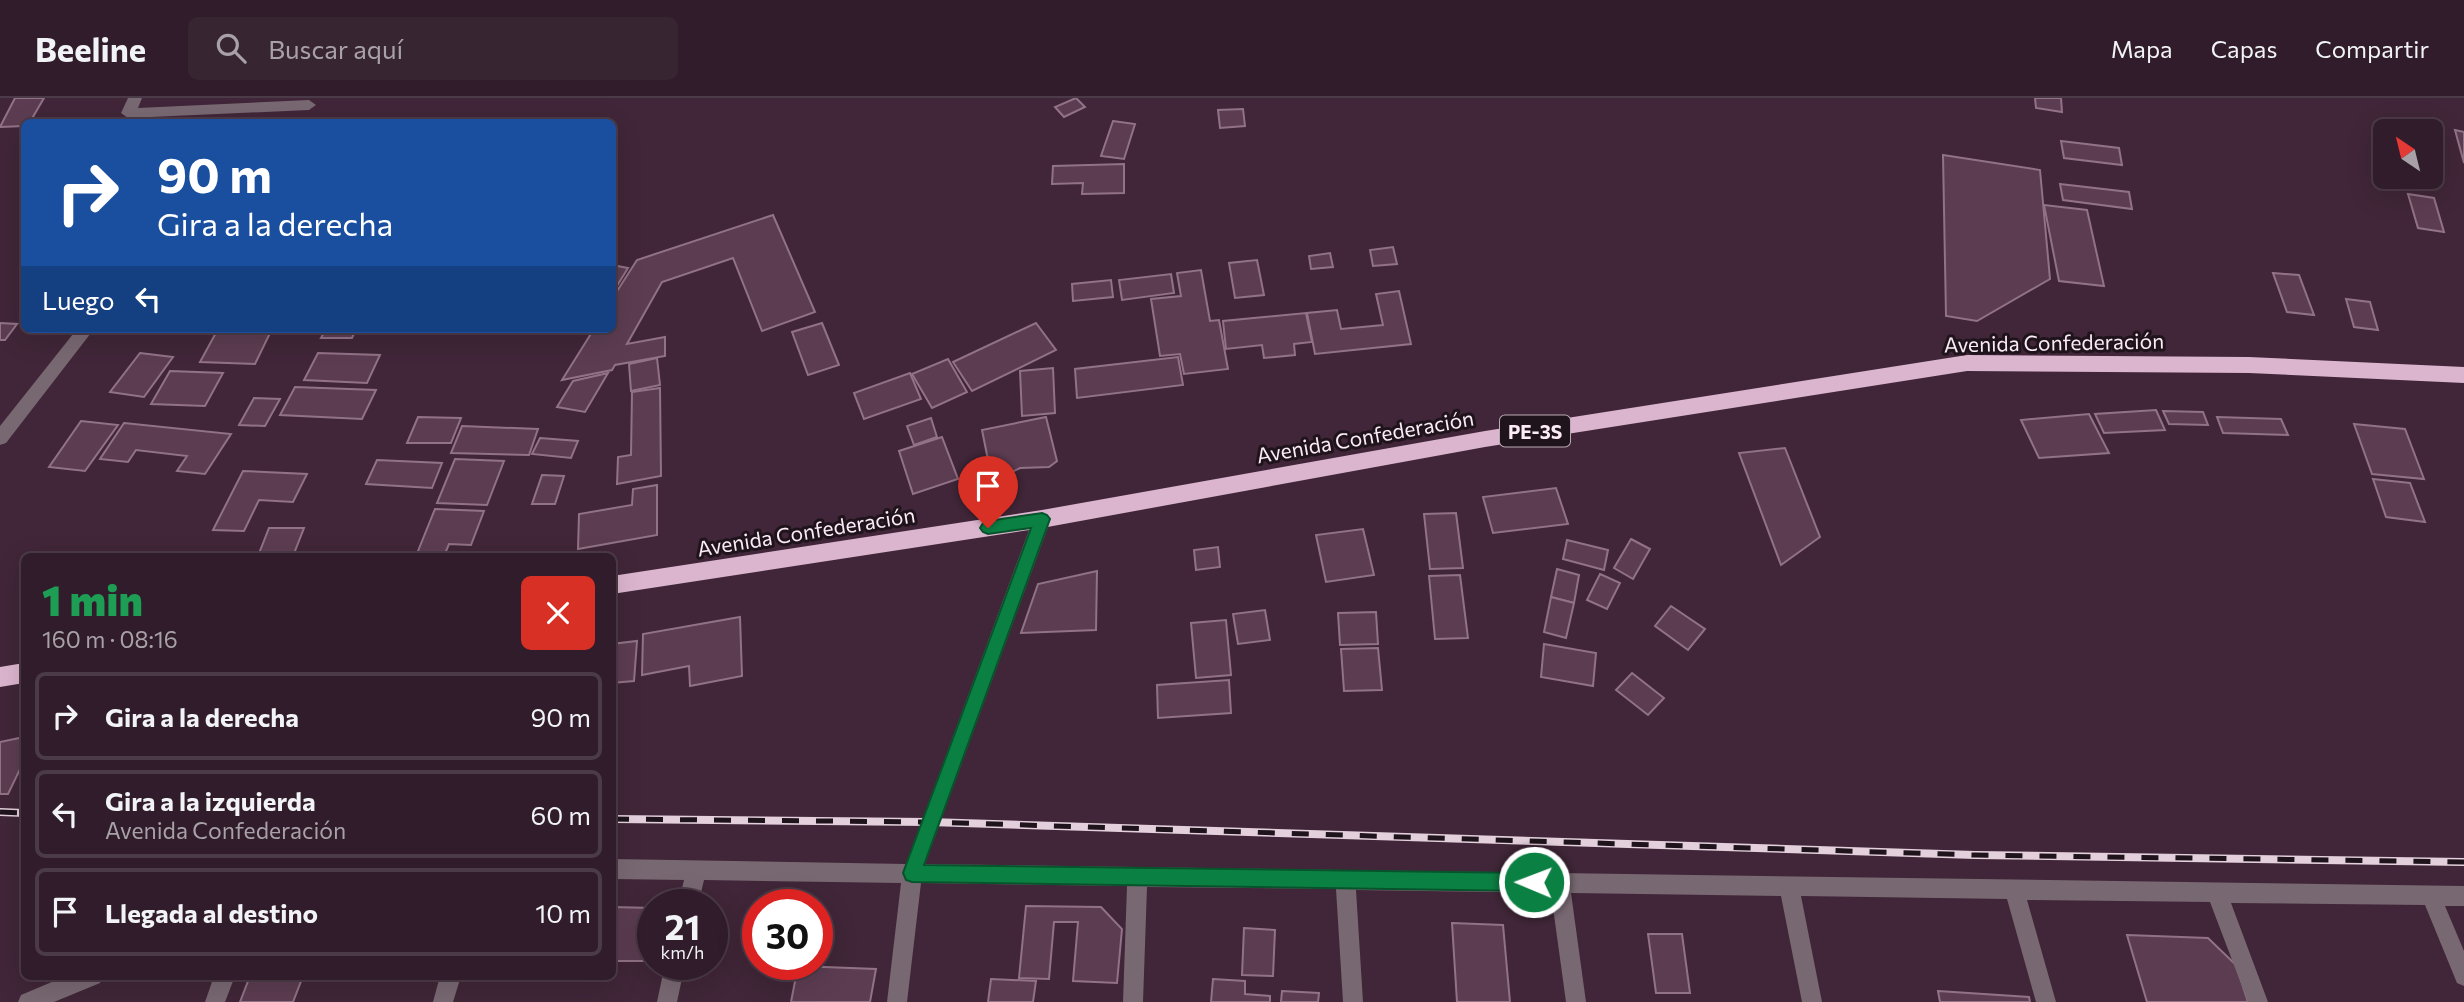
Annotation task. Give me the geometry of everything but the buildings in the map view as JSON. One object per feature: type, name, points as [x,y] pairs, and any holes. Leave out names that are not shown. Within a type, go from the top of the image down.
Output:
[{"type":"highway","name":"Avenida Confederación","points":[[616,585],[1042,519],[1485,439],[1967,363],[2249,365],[2464,375]]},
{"type":"highway","points":[[0,677],[21,674]]},
{"type":"street","points":[[135,98],[128,113],[310,102]]},
{"type":"street","points":[[296,119],[310,102]]},
{"type":"street","points":[[0,438],[83,333]]},
{"type":"street","points":[[897,1002],[912,873],[1042,519]]},
{"type":"street","points":[[616,869],[2464,896]]},
{"type":"street","points":[[692,889],[696,870]]},
{"type":"street","points":[[1133,1002],[1138,877]]},
{"type":"street","points":[[1345,880],[1353,1002]]},
{"type":"street","points":[[1560,883],[1576,1002]]},
{"type":"street","points":[[1790,886],[1812,1002]]},
{"type":"street","points":[[2014,890],[2046,1002]]},
{"type":"street","points":[[2217,893],[2258,1002]]},
{"type":"street","points":[[2431,896],[2464,976]]},
{"type":"street","points":[[28,1002],[83,980]]},
{"type":"street","points":[[215,1002],[223,980]]},
{"type":"street","points":[[443,1002],[450,980]]},
{"type":"street","points":[[667,1002],[672,980]]},
{"type":"railway","points":[[0,812],[21,813]]},
{"type":"railway","points":[[616,819],[929,822],[1975,855],[2464,862]]},
{"type":"route","points":[[988,528],[1042,519],[912,873],[1534,882]]}]
